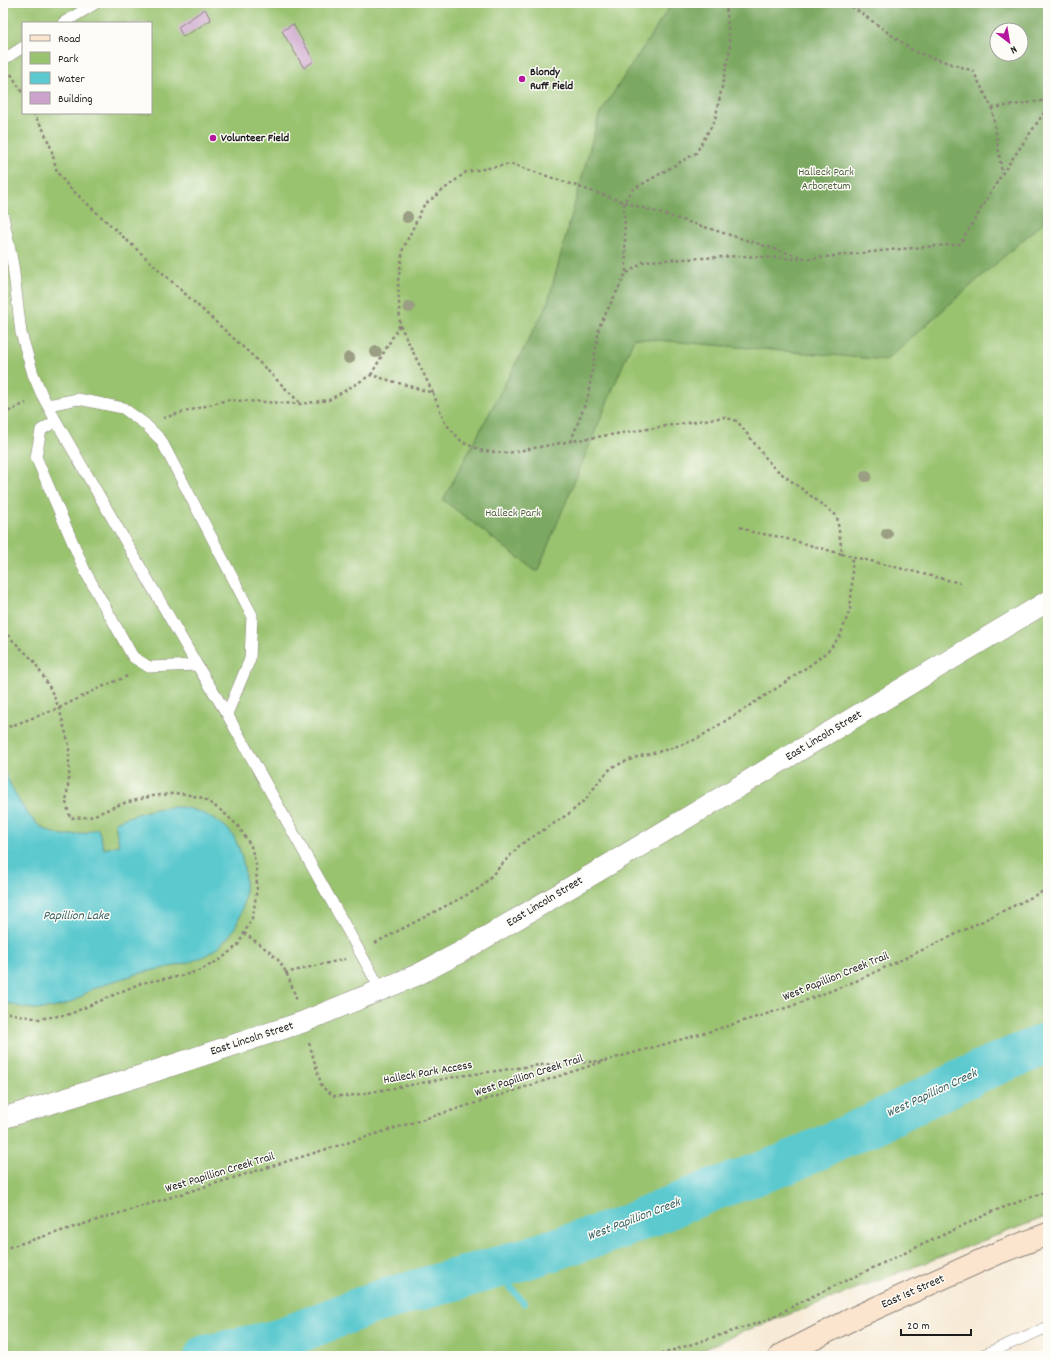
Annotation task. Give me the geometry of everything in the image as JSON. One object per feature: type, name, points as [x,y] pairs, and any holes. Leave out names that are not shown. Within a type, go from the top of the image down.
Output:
[{"type":"main road","name":"East 1st Street","points":[[780,1356],[856,1317],[998,1253],[1048,1234]]},
{"type":"street","name":"East Lincoln Street","points":[[3,1118],[143,1075],[303,1022],[417,975],[466,949],[1048,602]]},
{"type":"lane","points":[[65,22],[96,3]]},
{"type":"lane","points":[[3,60],[22,49]]},
{"type":"lane","points":[[3,216],[13,265],[21,333],[33,374],[42,395],[197,665],[227,714],[381,990]]},
{"type":"lane","points":[[48,405],[78,399],[122,408],[145,424],[161,440],[252,615],[250,659],[227,714]]},
{"type":"lane","points":[[56,421],[41,430],[36,457],[85,571],[133,657],[149,667],[197,665]]},
{"type":"lane","points":[[981,1356],[1048,1327]]},
{"type":"path","points":[[571,441],[588,396],[599,327],[626,273],[624,202],[632,190],[696,152],[715,120],[730,49],[726,3]]},
{"type":"path","points":[[847,3],[915,52],[973,71],[992,108],[1002,174]]},
{"type":"path","points":[[3,60],[22,92]]},
{"type":"path","points":[[992,108],[1048,100]]},
{"type":"path","points":[[626,273],[645,261],[740,256],[807,259],[960,244],[1002,174],[1048,107]]},
{"type":"path","points":[[35,114],[51,148],[57,172],[69,187],[256,359],[300,404]]},
{"type":"path","points":[[807,259],[624,202],[511,164],[466,172],[424,205],[402,249],[398,281],[400,324],[433,393],[445,423],[462,442],[483,452],[508,453],[724,416],[737,421],[773,467],[837,516],[842,554]]},
{"type":"path","points":[[145,424],[227,400],[300,404],[329,400],[371,375],[400,324]]},
{"type":"path","points":[[371,375],[433,393]]},
{"type":"path","points":[[3,414],[42,395]]},
{"type":"path","points":[[740,527],[752,532],[960,583]]},
{"type":"path","points":[[373,944],[480,888],[520,845],[570,813],[586,799],[599,780],[612,768],[637,757],[669,749],[697,739],[747,708],[813,663],[829,650],[840,636],[850,609],[852,588],[852,556]]},
{"type":"path","points":[[3,631],[34,661],[50,688],[59,708],[69,745],[69,778],[66,802],[70,818],[90,817],[129,802],[152,796],[180,793],[204,798],[223,812],[238,826],[250,846],[256,864],[257,888],[253,916],[238,945],[221,959],[201,970],[181,976],[141,983],[70,1014],[39,1019],[3,1012]]},
{"type":"path","points":[[3,729],[59,708],[97,689],[149,667]]},
{"type":"path","name":"West Papillion Creek Trail","points":[[3,1249],[476,1103],[608,1060],[789,1007],[856,981],[1048,889]]},
{"type":"path","name":"Halleck Park Access","points":[[244,933],[262,946],[279,962],[292,986],[322,1087],[334,1096],[349,1096],[460,1076],[539,1065],[608,1060]]},
{"type":"path","points":[[285,973],[347,958]]},
{"type":"path","points":[[655,1356],[767,1320],[820,1293],[994,1211],[1048,1191]]},
{"type":"green space","name":"Halleck Park","points":[[3,3],[1048,3],[1048,1216],[737,1334],[691,1356],[3,1356]]},
{"type":"green space","name":"Halleck Park Arboretum","points":[[672,3],[1048,3],[1048,218],[886,360],[634,338],[537,572],[443,500],[547,305],[599,115]]},
{"type":"water","name":"Papillion Lake","points":[[3,769],[15,794],[31,817],[40,826],[51,832],[64,835],[82,834],[98,828],[104,849],[119,845],[115,822],[155,809],[171,807],[187,808],[218,821],[230,831],[234,837],[244,865],[245,896],[242,911],[236,925],[228,937],[217,948],[208,954],[190,962],[140,973],[108,983],[89,991],[76,1000],[58,1007],[31,1009],[3,1001]]},
{"type":"building","points":[[205,9],[211,20],[183,37],[178,27]]},
{"type":"building","points":[[293,24],[314,61],[304,68],[282,31]]},
{"type":"waterway","name":"West Papillion Creek","points":[[205,1356],[278,1340],[373,1303],[506,1265],[621,1228],[710,1191],[788,1163],[879,1121],[980,1071],[1048,1043]]},
{"type":"waterway","points":[[494,1268],[524,1303]]},
{"type":"place","name":"Blondy Ruff Field","points":[[522,79]]},
{"type":"place","name":"Volunteer Field","points":[[213,138]]}]
